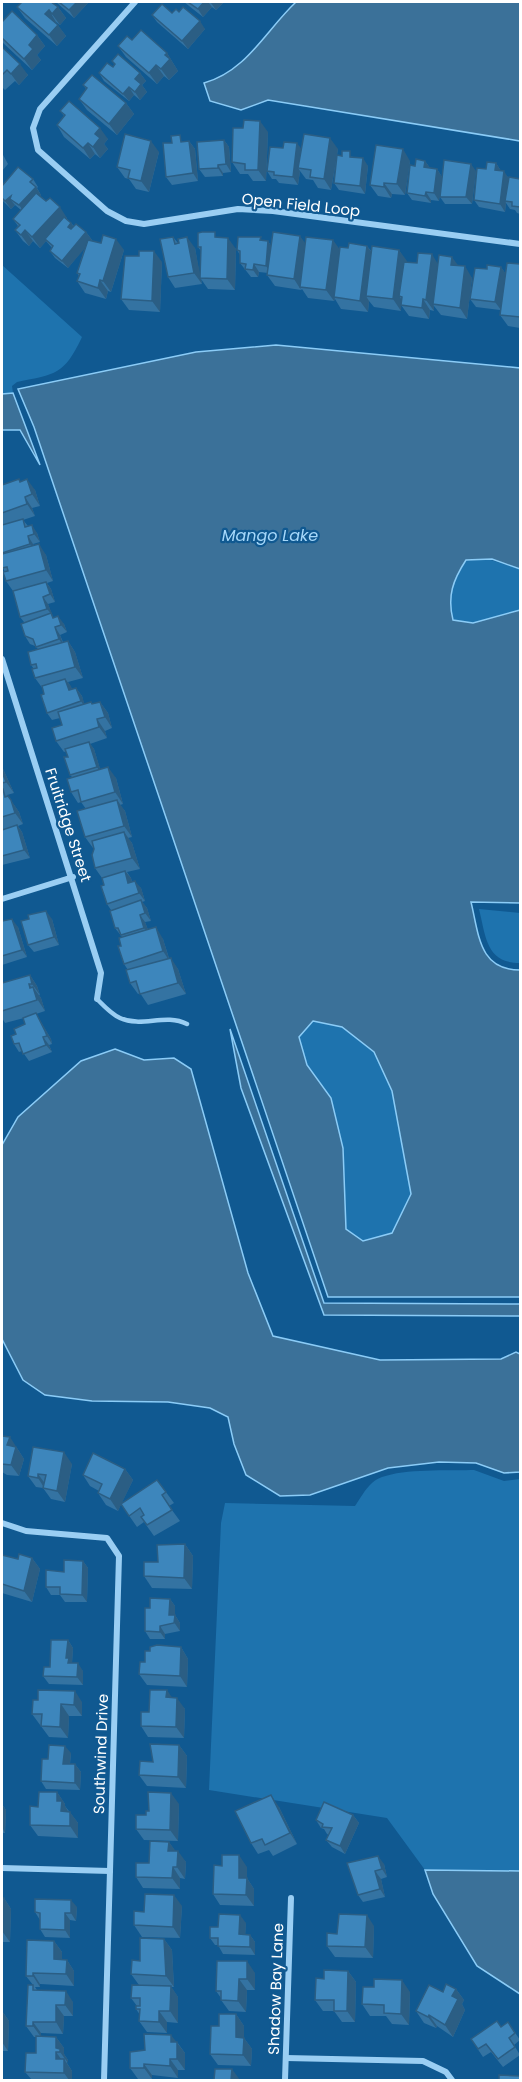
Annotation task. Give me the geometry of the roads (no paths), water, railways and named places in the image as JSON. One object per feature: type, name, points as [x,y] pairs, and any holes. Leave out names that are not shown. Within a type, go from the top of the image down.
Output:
[{"type":"street","name":"Open Field Loop","points":[[135,2],[40,109],[33,128],[38,150],[107,211],[126,221],[144,224],[238,209],[273,211],[520,244]]},
{"type":"street","name":"Fruitridge Street","points":[[2,659],[73,877],[101,973],[97,999]]},
{"type":"street","points":[[2,899],[73,877]]},
{"type":"street","name":"Southwind Drive","points":[[2,1523],[26,1531],[107,1538],[119,1556],[104,2080]]},
{"type":"street","points":[[2,1868],[110,1871]]},
{"type":"street","name":"Shadow Bay Lane","points":[[285,2080],[291,1898]]},
{"type":"street","points":[[286,2058],[423,2061],[446,2072],[452,2080]]},
{"type":"lane","points":[[97,999],[113,1014],[131,1022],[168,1018],[187,1024]]},
{"type":"water","points":[[296,2],[520,2],[520,141],[268,100],[241,110],[210,101],[204,83],[219,77],[244,59]]},
{"type":"water","name":"Mango Lake","points":[[276,345],[520,368],[520,569],[492,559],[466,560],[452,588],[451,611],[453,620],[473,623],[520,610],[520,903],[471,902],[479,938],[489,957],[496,964],[520,970],[520,1297],[328,1297],[34,427],[18,389],[196,352]],"holes":[[[313,1021],[342,1027],[374,1052],[392,1091],[411,1194],[392,1233],[363,1241],[346,1229],[343,1148],[331,1098],[307,1065],[299,1037]]]},
{"type":"water","points":[[13,393],[40,465],[20,430],[2,430],[2,394]]},
{"type":"water","points":[[230,1029],[324,1303],[520,1304],[520,1316],[324,1315],[241,1088]]},
{"type":"water","points":[[115,1049],[144,1060],[174,1058],[191,1069],[248,1273],[273,1336],[380,1360],[501,1359],[516,1352],[520,1354],[520,1472],[504,1473],[476,1463],[439,1462],[388,1468],[310,1495],[280,1496],[246,1475],[234,1444],[228,1417],[210,1408],[168,1402],[92,1401],[45,1395],[23,1380],[2,1339],[2,1145],[18,1117],[81,1061]]},
{"type":"water","points":[[425,1870],[520,1871],[520,1994],[477,1966],[433,1894]]}]
